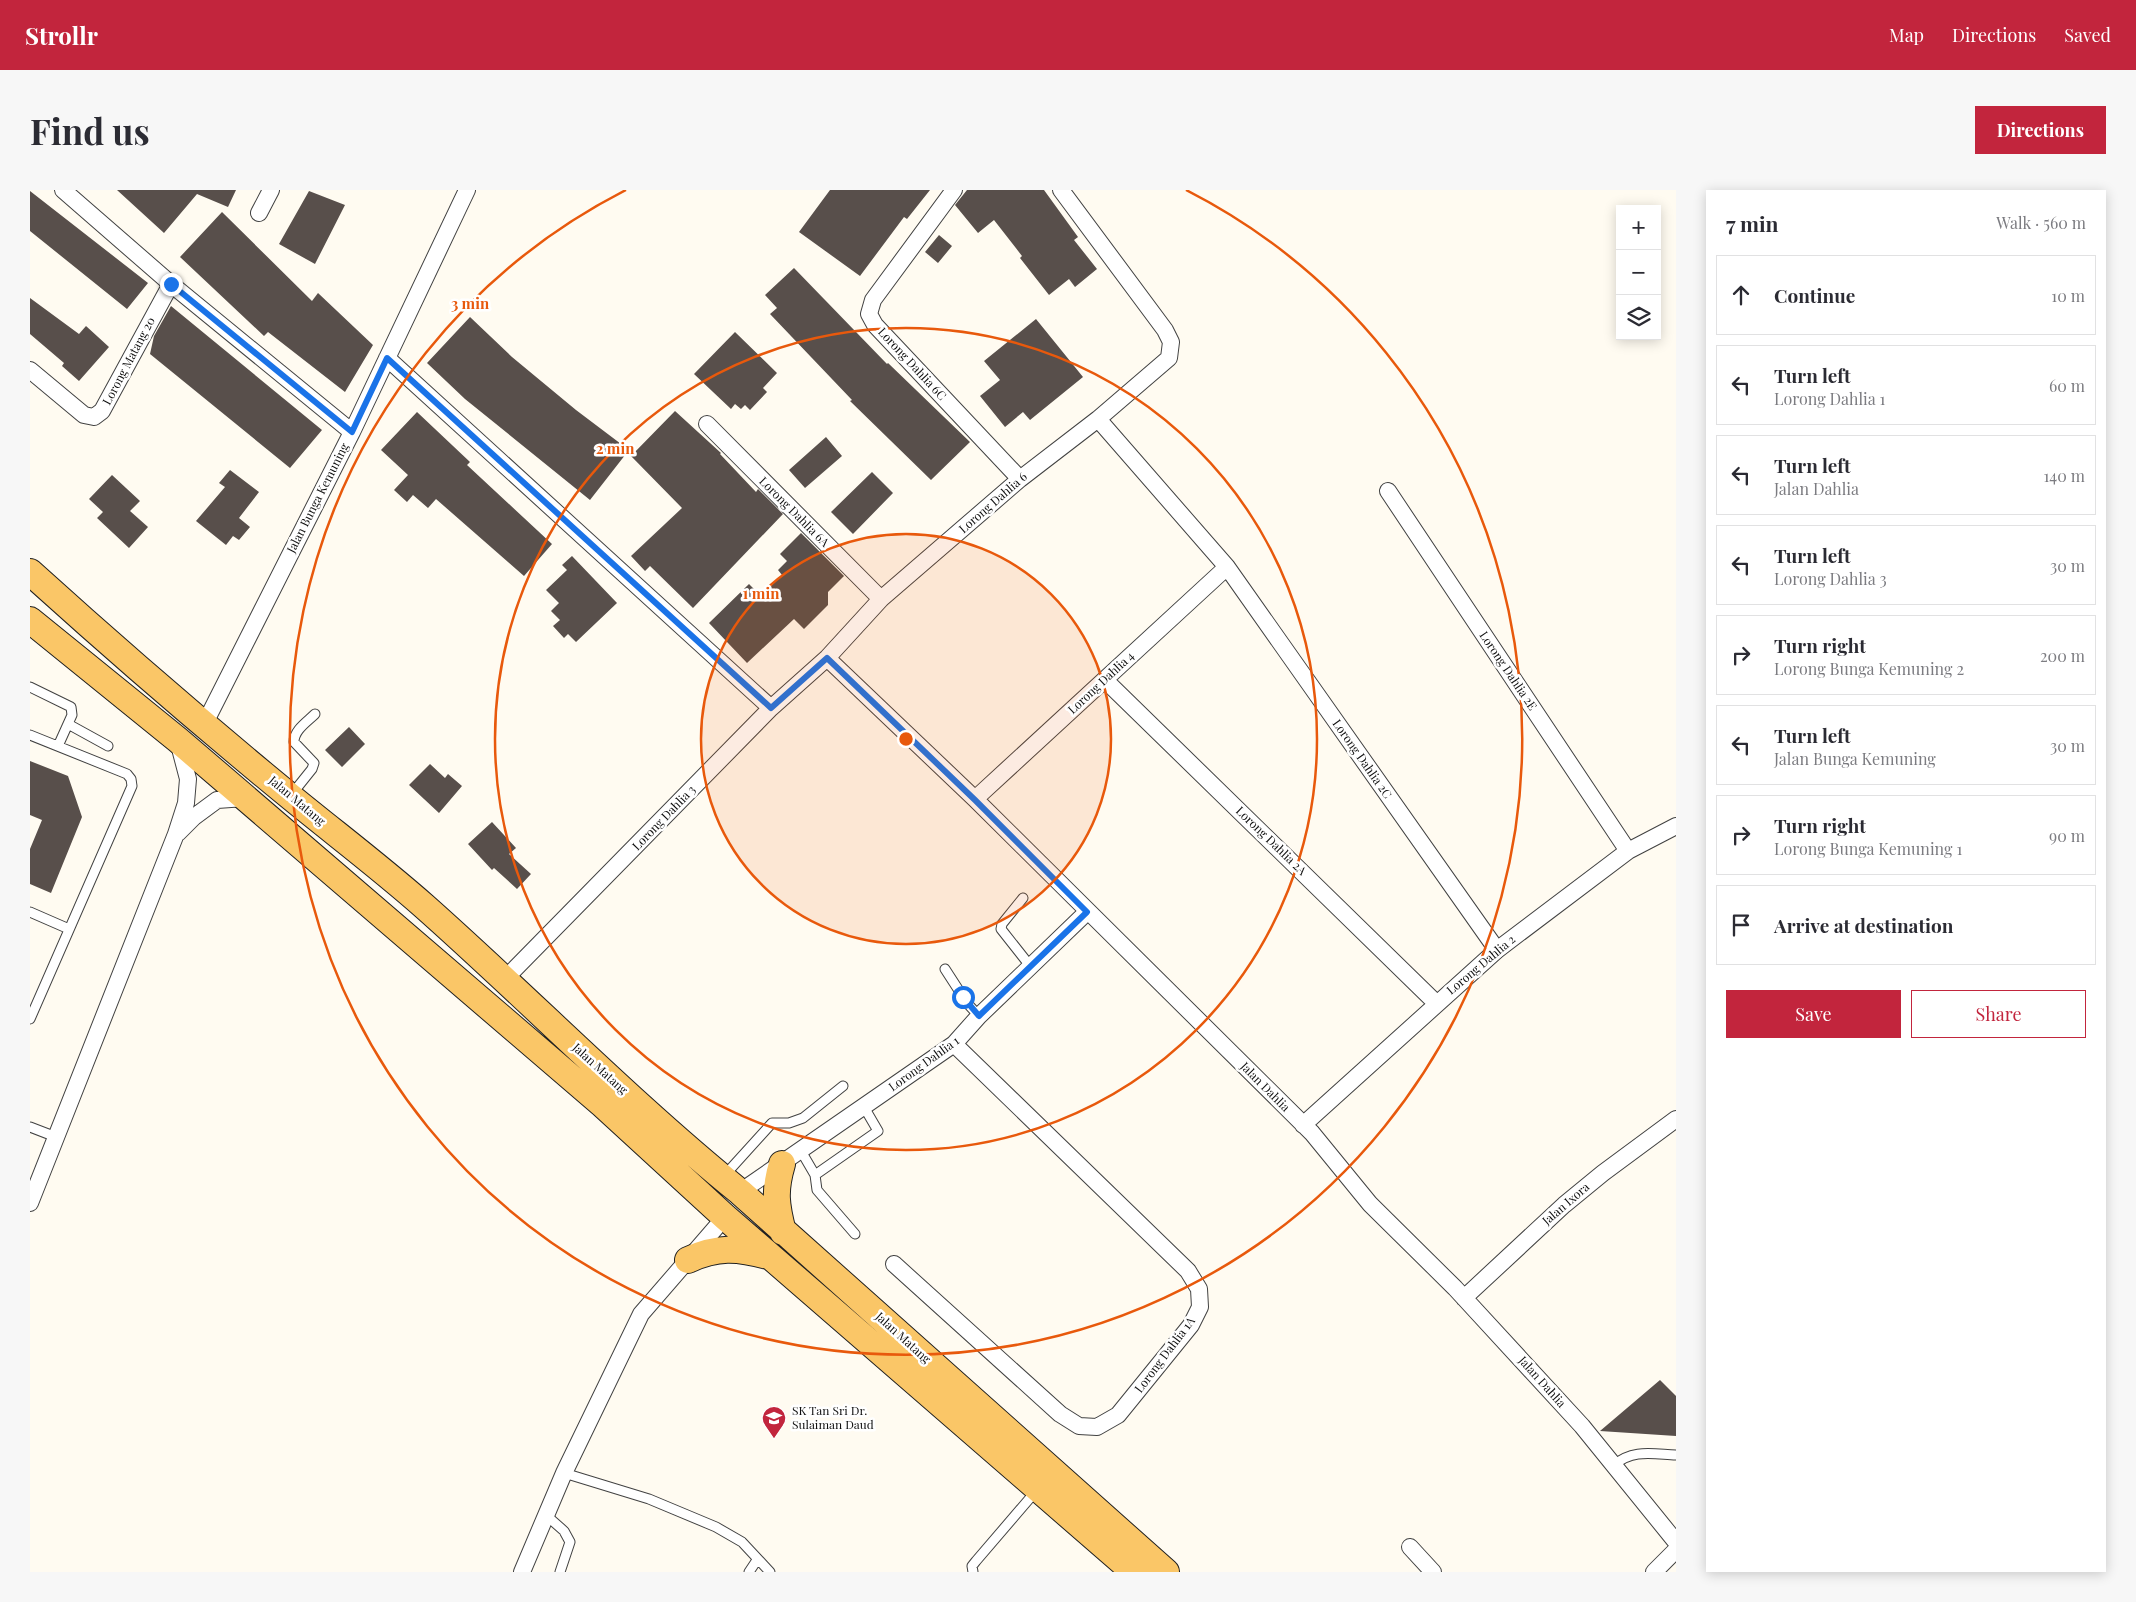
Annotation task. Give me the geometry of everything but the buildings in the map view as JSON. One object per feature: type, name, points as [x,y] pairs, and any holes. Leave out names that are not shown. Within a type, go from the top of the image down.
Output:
[{"type":"main road","name":"Jalan Matang","points":[[30,572],[291,797],[376,864],[605,1074],[1166,1572]]},
{"type":"main road","name":"Jalan Matang","points":[[30,620],[178,740],[603,1105],[769,1256],[1134,1572]]},
{"type":"main road","points":[[783,1232],[776,1207],[775,1192],[791,1158]]},
{"type":"main road","points":[[722,1178],[733,1196],[730,1210],[725,1217]]},
{"type":"main road","points":[[688,1260],[705,1252],[742,1249],[769,1256]]},
{"type":"street","points":[[63,190],[171,284],[352,432]]},
{"type":"street","points":[[259,213],[271,190]]},
{"type":"street","name":"Jalan Bunga Kemuning","points":[[205,724],[352,432],[467,190]]},
{"type":"street","name":"Lorong Dahlia 6C","points":[[954,190],[873,300],[869,314],[875,325],[1020,479]]},
{"type":"street","name":"Lorong Dahlia 6","points":[[827,658],[881,600],[1020,479],[1098,419],[1169,358],[1170,342],[1165,330],[1061,190]]},
{"type":"street","name":"Lorong Matang 20","points":[[30,370],[84,415],[94,417],[102,411],[171,284]]},
{"type":"street","points":[[387,358],[771,708]]},
{"type":"street","name":"Lorong Dahlia 2C","points":[[1098,419],[1227,567],[1497,950]]},
{"type":"street","name":"Lorong Dahlia 6A","points":[[707,424],[881,600]]},
{"type":"street","name":"Lorong Dahlia 2E","points":[[1388,491],[1628,850]]},
{"type":"street","name":"Lorong Dahlia 4","points":[[975,800],[1227,567]]},
{"type":"street","name":"Lorong Dahlia 3","points":[[504,980],[771,708],[827,658]]},
{"type":"street","name":"Jalan Dahlia","points":[[827,658],[975,800],[1312,1133],[1370,1204],[1464,1298],[1582,1426],[1676,1542]]},
{"type":"street","name":"Lorong Dahlia 2A","points":[[1105,680],[1436,1003]]},
{"type":"street","points":[[30,1203],[176,834],[186,803],[188,779],[178,740]]},
{"type":"street","points":[[176,834],[194,817],[217,800],[246,798]]},
{"type":"street","name":"Lorong Dahlia 2","points":[[1303,1125],[1436,1003],[1497,950],[1628,850],[1676,826]]},
{"type":"street","name":"Lorong Dahlia 1","points":[[722,1178],[791,1158],[954,1044],[979,1016],[1087,912]]},
{"type":"street","name":"Lorong Dahlia 1A","points":[[894,1264],[1060,1414],[1079,1426],[1098,1427],[1118,1415],[1191,1325],[1200,1307],[1199,1289],[1188,1271],[954,1044]]},
{"type":"street","name":"Jalan Ixora","points":[[1464,1298],[1564,1205],[1602,1173],[1676,1119]]},
{"type":"street","points":[[522,1572],[564,1473],[641,1314],[725,1217]]},
{"type":"street","points":[[1410,1547],[1433,1572]]},
{"type":"street","points":[[1654,1572],[1676,1550]]},
{"type":"lane","points":[[30,686],[71,707],[72,715],[58,746]]},
{"type":"lane","points":[[291,797],[314,764],[294,742],[294,737],[297,731],[315,714]]},
{"type":"lane","points":[[68,724],[108,746]]},
{"type":"lane","points":[[30,735],[127,774],[131,779],[132,786],[30,1019]]},
{"type":"lane","points":[[1024,898],[1002,924],[1001,929],[1031,967]]},
{"type":"lane","points":[[30,912],[69,929]]},
{"type":"lane","points":[[945,969],[967,1003],[979,1016]]},
{"type":"lane","points":[[722,1178],[772,1123],[789,1123],[803,1118],[843,1086]]},
{"type":"lane","points":[[815,1175],[878,1131],[864,1107]]},
{"type":"lane","points":[[30,1127],[56,1137]]},
{"type":"lane","points":[[791,1158],[815,1175],[817,1190],[855,1234]]},
{"type":"lane","points":[[1614,1464],[1624,1456],[1634,1454],[1676,1455]]},
{"type":"lane","points":[[564,1473],[649,1499],[716,1527],[742,1542],[756,1560],[770,1572]]},
{"type":"lane","points":[[973,1572],[972,1566],[1038,1489]]},
{"type":"lane","points":[[546,1515],[564,1531],[570,1542],[560,1572]]},
{"type":"lane","points":[[749,1572],[756,1560]]},
{"type":"place","name":"SK Tan Sri Dr. Sulaiman Daud","points":[[774,1439]]},
{"type":"route","points":[[171,284],[352,432],[387,358],[771,708],[827,658],[975,800],[1087,912],[979,1016],[963,997]]}]
